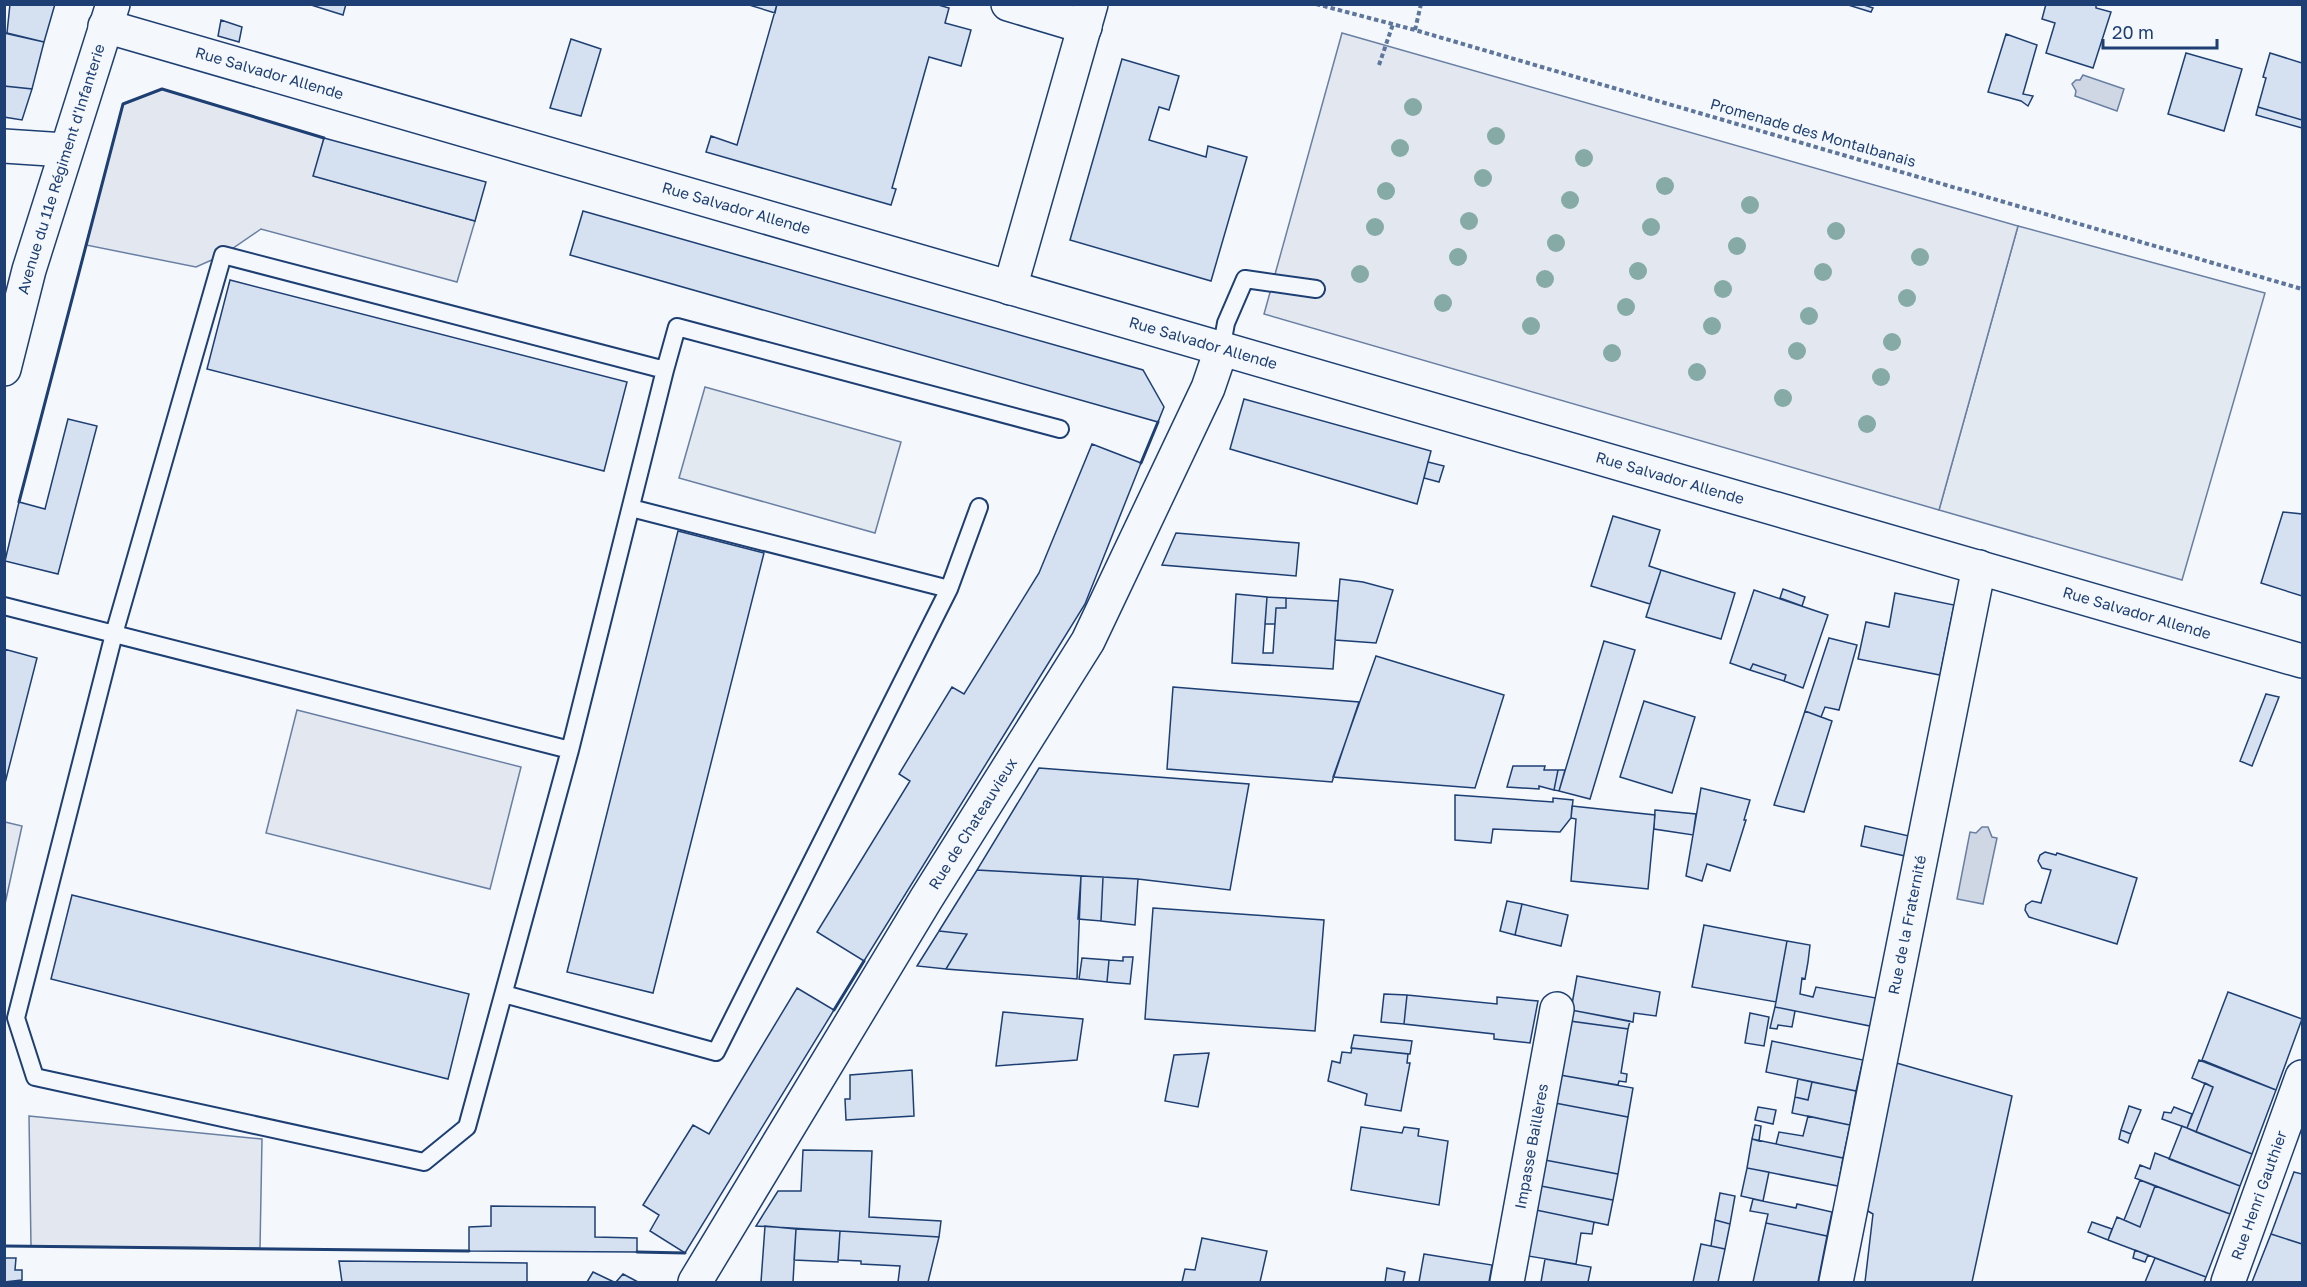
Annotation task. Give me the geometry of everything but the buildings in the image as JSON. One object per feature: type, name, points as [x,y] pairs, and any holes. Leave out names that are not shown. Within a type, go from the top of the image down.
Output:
[{"type":"street","points":[[1008,4],[1088,16],[1010,288]]},
{"type":"street","name":"Avenue du 11e Régiment d'Infanterie","points":[[4,369],[29,270],[109,15]]},
{"type":"street","name":"Rue Salvador Allende","points":[[109,15],[1010,288],[2302,661]]},
{"type":"street","points":[[4,146],[65,150]]},
{"type":"street","name":"Rue de Chateauvieux","points":[[695,1282],[926,899],[1088,641],[1208,388],[1221,350]]},
{"type":"street","name":"Rue de la Fraternité","points":[[1836,1282],[1979,567]]},
{"type":"street","name":"Impasse Baillères","points":[[1507,1282],[1557,1009]]},
{"type":"street","name":"Rue Henri Gauthier","points":[[2228,1282],[2302,1077]]},
{"type":"lane","points":[[665,370],[223,255],[114,634],[16,1018],[35,1077],[424,1162],[467,1127],[570,750],[677,327],[1060,429]]},
{"type":"lane","points":[[1221,350],[1226,323],[1245,279],[1316,290]]},
{"type":"lane","points":[[504,994],[716,1052],[948,589],[979,507]]},
{"type":"lane","points":[[631,508],[948,589]]},
{"type":"lane","points":[[4,606],[570,750]]},
{"type":"path","name":"Promenade des Montalbanais","points":[[1316,4],[1415,30],[2302,289]]},
{"type":"path","points":[[1415,30],[1422,4]]},
{"type":"path","points":[[1379,65],[1393,24]]},
{"type":"shaded area","points":[[1342,33],[2018,226],[1939,510],[1264,314]]},
{"type":"shaded area","points":[[2083,75],[2124,89],[2117,111],[2075,96],[2076,91],[2072,84],[2080,80]]},
{"type":"shaded area","points":[[162,89],[324,138],[314,176],[475,221],[457,282],[261,229],[223,255],[196,267],[86,245],[123,104]]},
{"type":"shaded area","points":[[2018,226],[2265,293],[2182,580],[1939,510]]},
{"type":"shaded area","points":[[705,387],[901,442],[875,533],[679,478]]},
{"type":"shaded area","points":[[297,710],[521,767],[490,889],[266,833]]},
{"type":"shaded area","points":[[4,822],[22,826],[5,904]]},
{"type":"shaded area","points":[[1982,827],[1988,827],[1992,837],[1997,838],[1983,904],[1957,899],[1970,832],[1976,833]]},
{"type":"shaded area","points":[[29,1116],[262,1139],[260,1248],[31,1246]]},
{"type":"wall","points":[[19,502],[123,104],[162,89],[324,138]]},
{"type":"wall","points":[[1141,463],[1158,422]]},
{"type":"wall","points":[[834,1010],[864,961]]},
{"type":"wall","points":[[4,1246],[469,1251]]},
{"type":"wall","points":[[637,1252],[685,1253]]}]
